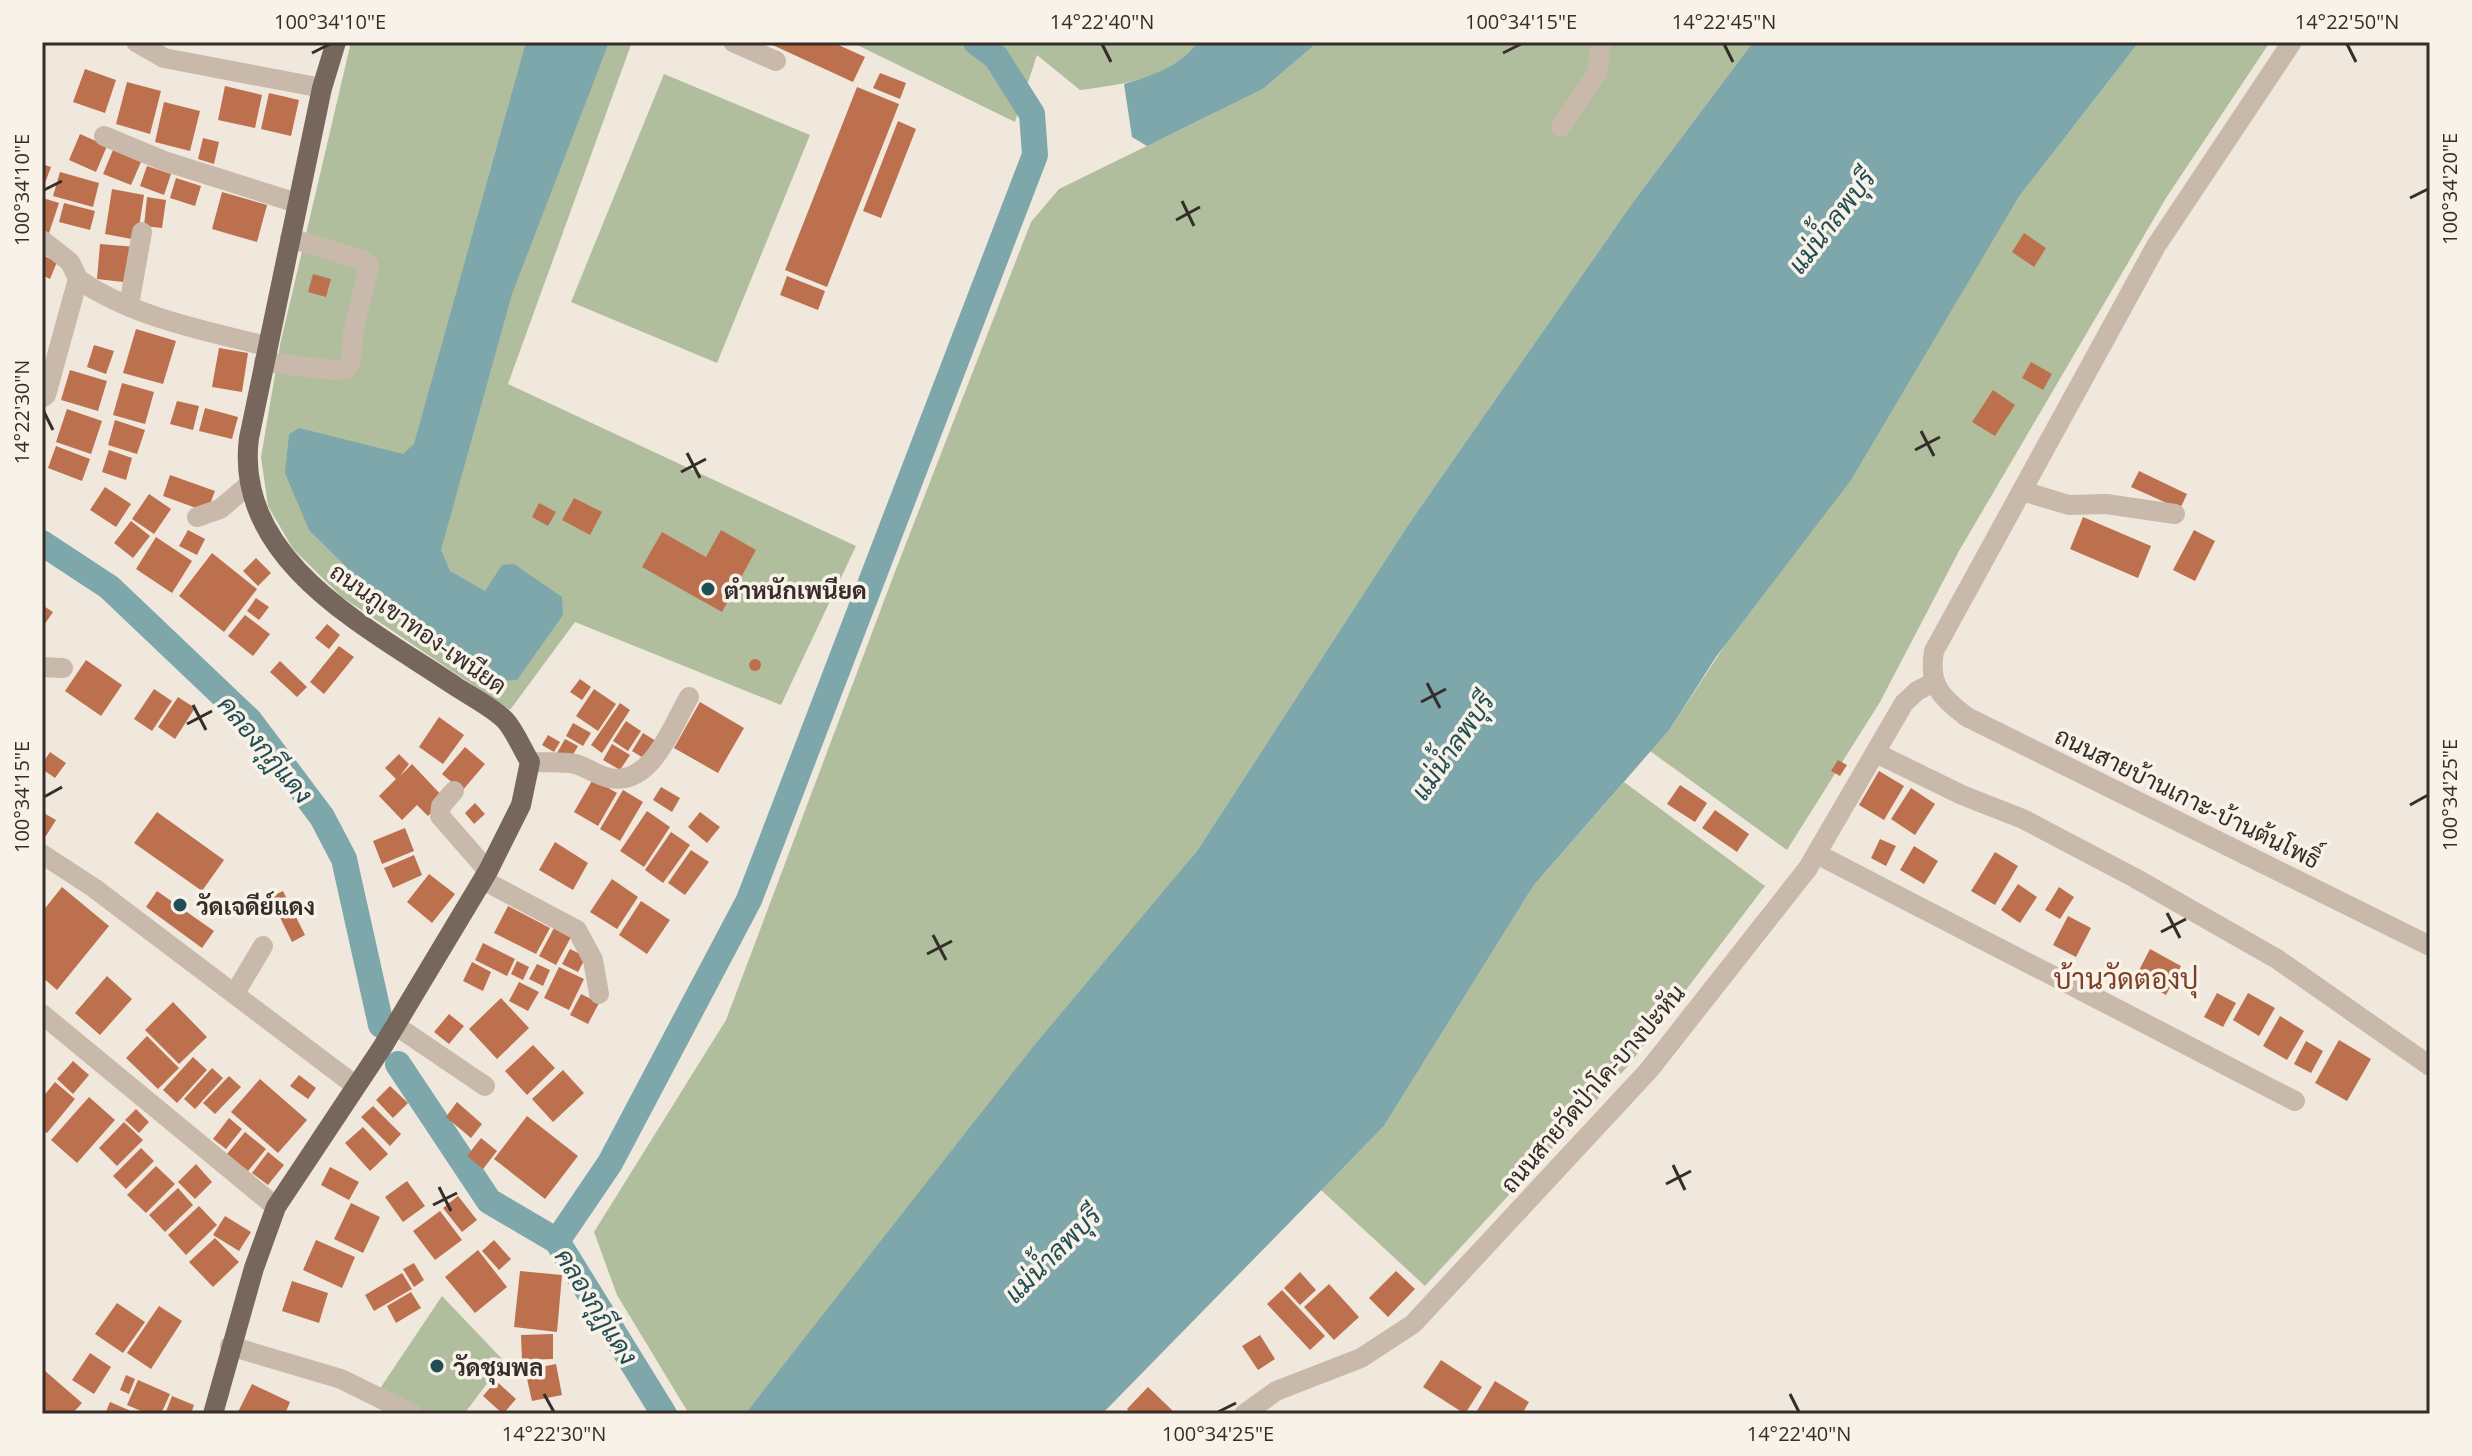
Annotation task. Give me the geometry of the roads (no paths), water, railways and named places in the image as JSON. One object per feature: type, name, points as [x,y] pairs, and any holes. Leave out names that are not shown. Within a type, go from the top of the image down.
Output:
[{"type":"main road","name":"ถนนภูเขาทอง-เพนียด","points":[[336,42],[322,88],[247,450],[255,504],[278,549],[303,577],[334,604],[505,720],[530,762]]},
{"type":"main road","points":[[213,1414],[230,1346],[276,1207],[383,1046],[486,876],[521,805],[530,762]]},
{"type":"street","points":[[136,42],[164,58],[322,88]]},
{"type":"street","points":[[733,42],[776,61]]},
{"type":"street","points":[[1561,127],[1597,73],[1601,42]]},
{"type":"street","points":[[1934,682],[1931,669],[1934,651],[2156,246],[2292,42]]},
{"type":"street","points":[[104,136],[164,161],[297,203]]},
{"type":"street","points":[[129,305],[142,232]]},
{"type":"street","points":[[42,240],[70,262],[78,279],[101,296],[265,354],[334,370],[346,369],[351,362],[353,333],[369,266],[363,260],[290,238]]},
{"type":"street","points":[[44,396],[78,279]]},
{"type":"street","points":[[197,517],[220,509],[251,483]]},
{"type":"street","points":[[2022,491],[2069,505],[2106,504],[2175,514]]},
{"type":"street","points":[[42,667],[63,668]]},
{"type":"street","name":"ถนนสายวัดป่าโค-บางปะหัน","points":[[1244,1414],[1276,1391],[1361,1358],[1413,1324],[1649,1070],[1808,868],[1904,703],[1934,682]]},
{"type":"street","name":"ถนนสายบ้านเกาะ-บ้านต้นโพธิ์","points":[[1934,682],[1948,702],[1967,717],[2430,946]]},
{"type":"street","points":[[530,762],[574,764],[609,778],[625,779],[640,773],[654,758],[689,697]]},
{"type":"street","points":[[1876,753],[1962,795],[2023,819],[2135,878],[2277,959],[2430,1066]]},
{"type":"street","points":[[454,791],[441,806],[440,816],[486,876],[577,930],[593,960],[599,994]]},
{"type":"street","points":[[42,854],[94,888],[356,1086]]},
{"type":"street","points":[[1817,854],[2295,1101]]},
{"type":"street","points":[[235,993],[263,946]]},
{"type":"street","points":[[42,1014],[276,1207]]},
{"type":"street","points":[[395,1025],[485,1086]]},
{"type":"street","points":[[230,1346],[341,1379],[412,1414]]},
{"type":"water","points":[[526,42],[609,42],[512,294],[441,550],[450,571],[485,591],[502,565],[514,564],[562,597],[563,615],[517,680],[494,681],[386,606],[309,530],[285,473],[289,434],[299,428],[403,454],[414,444]]},
{"type":"water","points":[[1198,42],[1318,42],[1263,89],[1147,146],[1132,137],[1124,84],[1165,69]]},
{"type":"water","name":"แม่น้ำลพบุรี","points":[[1753,42],[2139,42],[2018,198],[1851,480],[1716,657],[1670,729],[1534,885],[1384,1126],[1102,1414],[745,1414],[1032,1048],[1197,851],[1410,522],[1633,202]]},
{"type":"waterway","points":[[557,1241],[610,1163],[749,900],[1035,155],[1032,114],[996,57],[976,42]]},
{"type":"waterway","name":"คลองกุฎีแดง","points":[[42,543],[109,587],[250,721],[322,817],[344,859],[381,1025]]},
{"type":"waterway","name":"คลองกุฎีแดง","points":[[398,1064],[489,1201],[557,1241],[664,1414]]},
{"type":"place","name":"ตำหนักเพนียด","points":[[708,589]]},
{"type":"place","name":"วัดเจดีย์แดง","points":[[180,905]]},
{"type":"place","name":"วัดชุมพล","points":[[437,1366]]},
{"type":"district","name":"บ้านวัดตองปุ","points":[[2126,978]]}]
